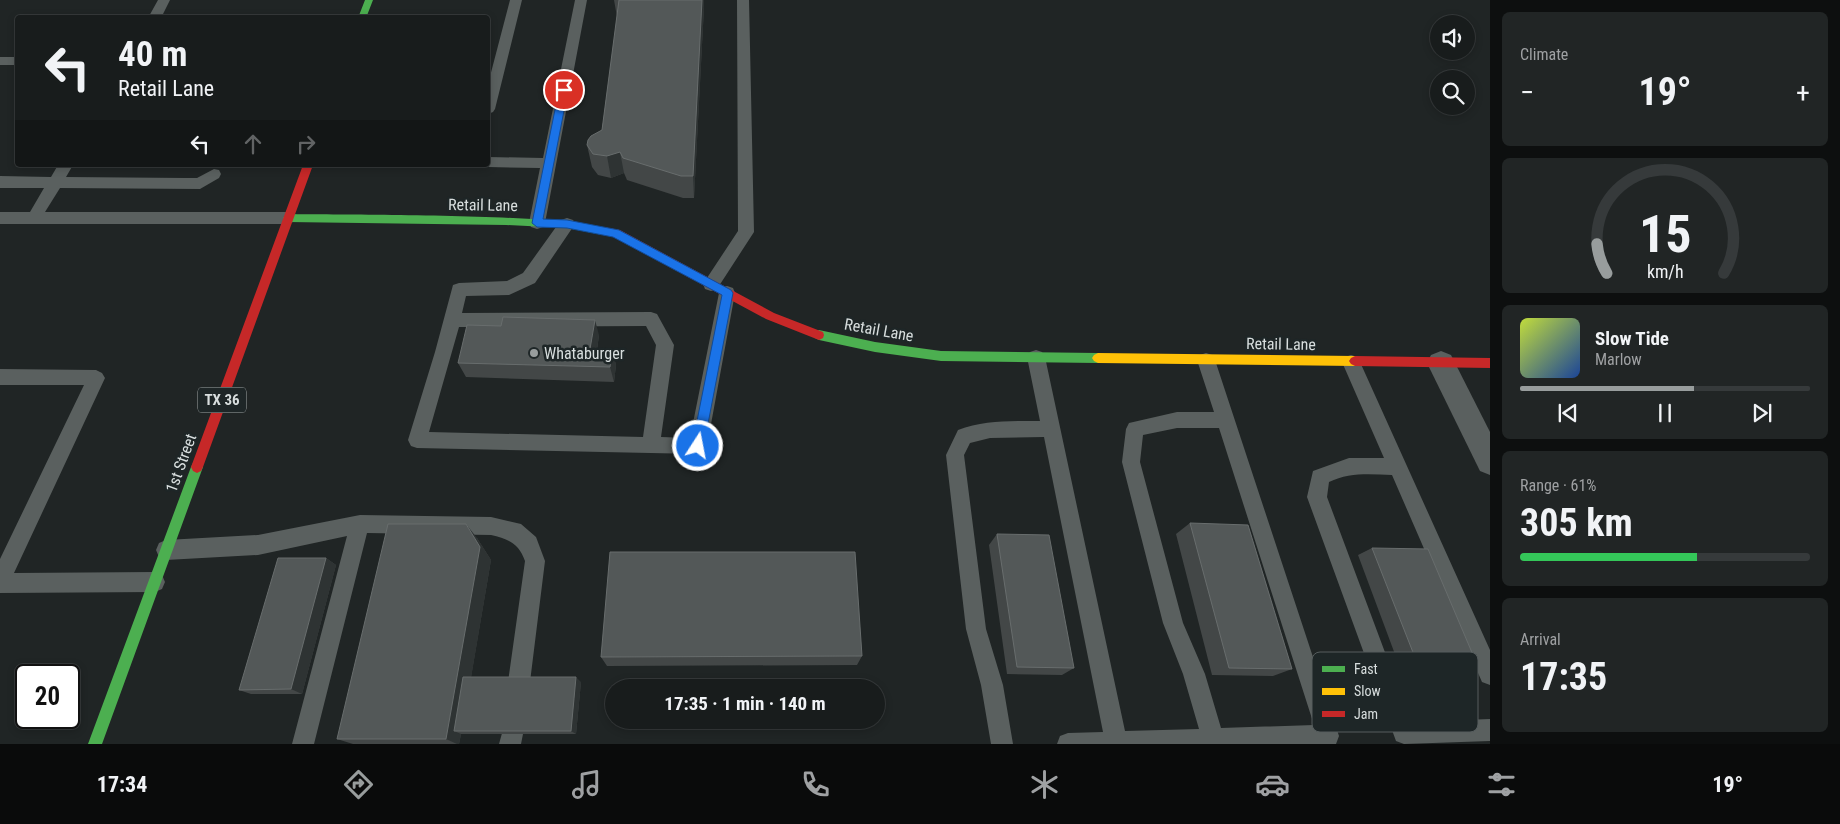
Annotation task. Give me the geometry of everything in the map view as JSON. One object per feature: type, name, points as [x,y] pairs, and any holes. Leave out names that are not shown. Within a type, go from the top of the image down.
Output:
[{"type":"street","points":[[363,15],[369,0]]},
{"type":"street","name":"1st Street","points":[[95,744],[307,167]]},
{"type":"street","name":"Retail Lane","points":[[288,218],[567,224],[616,233],[770,316],[824,337],[875,347],[942,356],[1490,363]]},
{"type":"street","points":[[1441,363],[1490,462]]},
{"type":"lane","points":[[156,15],[164,0]]},
{"type":"lane","points":[[490,101],[516,0]]},
{"type":"lane","points":[[537,223],[581,0]]},
{"type":"lane","points":[[711,284],[746,232],[743,0]]},
{"type":"lane","points":[[0,61],[15,61]]},
{"type":"lane","points":[[490,162],[550,163]]},
{"type":"lane","points":[[34,218],[65,167]]},
{"type":"lane","points":[[0,182],[185,184],[200,183],[214,174]]},
{"type":"lane","points":[[0,218],[288,218]]},
{"type":"lane","points":[[567,224],[529,278],[509,288],[459,290],[444,352],[417,440],[698,446],[727,293]]},
{"type":"lane","points":[[452,320],[651,319],[665,345],[651,445]]},
{"type":"lane","points":[[1036,357],[1116,742]]},
{"type":"lane","points":[[1206,360],[1312,687]]},
{"type":"lane","points":[[1352,362],[1490,674]]},
{"type":"lane","points":[[0,377],[96,378],[0,582],[155,582]]},
{"type":"lane","points":[[1213,740],[1194,674],[1173,623],[1131,462],[1135,429],[1177,420],[1225,420]]},
{"type":"lane","points":[[1002,744],[992,685],[976,629],[955,455],[964,436],[990,430],[1051,429]]},
{"type":"lane","points":[[1374,652],[1317,497],[1320,477],[1335,468],[1360,465],[1398,467]]},
{"type":"lane","points":[[303,744],[360,524]]},
{"type":"lane","points":[[166,550],[258,545],[360,524],[491,526],[514,531],[529,544],[535,561],[519,682]]},
{"type":"lane","points":[[1068,744],[1328,736],[1327,732]]},
{"type":"lane","points":[[1404,732],[1433,732]]},
{"type":"building","points":[[619,0],[702,0],[693,176],[681,176],[623,158],[620,152],[607,156],[593,154],[587,145],[591,136],[602,130]]},
{"type":"building","points":[[503,317],[595,320],[590,349],[612,350],[610,367],[458,363],[467,325],[501,326]]},
{"type":"building","points":[[1190,523],[1248,525],[1292,669],[1229,668]]},
{"type":"building","points":[[388,524],[466,524],[480,547],[446,739],[337,739]]},
{"type":"building","points":[[997,534],[1049,535],[1074,668],[1017,667]]},
{"type":"building","points":[[1372,548],[1428,549],[1472,652],[1413,652]]},
{"type":"building","points":[[610,552],[855,552],[862,656],[601,657]]},
{"type":"building","points":[[278,558],[326,558],[291,689],[239,690]]},
{"type":"building","points":[[463,677],[576,677],[571,731],[454,731]]},
{"type":"traffic: fast","points":[[363,15],[369,0]]},
{"type":"traffic: fast","points":[[288,218],[506,221],[567,224],[603,231]]},
{"type":"traffic: fast","points":[[819,335],[875,347],[941,356],[1098,358]]},
{"type":"traffic: fast","points":[[95,744],[197,467]]},
{"type":"traffic: slow","points":[[1098,358],[1355,361]]},
{"type":"traffic: jam","points":[[197,467],[307,167]]},
{"type":"traffic: jam","points":[[603,231],[616,233],[770,316],[819,335]]},
{"type":"traffic: jam","points":[[1355,361],[1490,363]]},
{"type":"place","name":"Whataburger","points":[[534,353]]},
{"type":"route","points":[[564,90],[537,223],[567,224],[616,233],[727,293],[698,446]]}]
